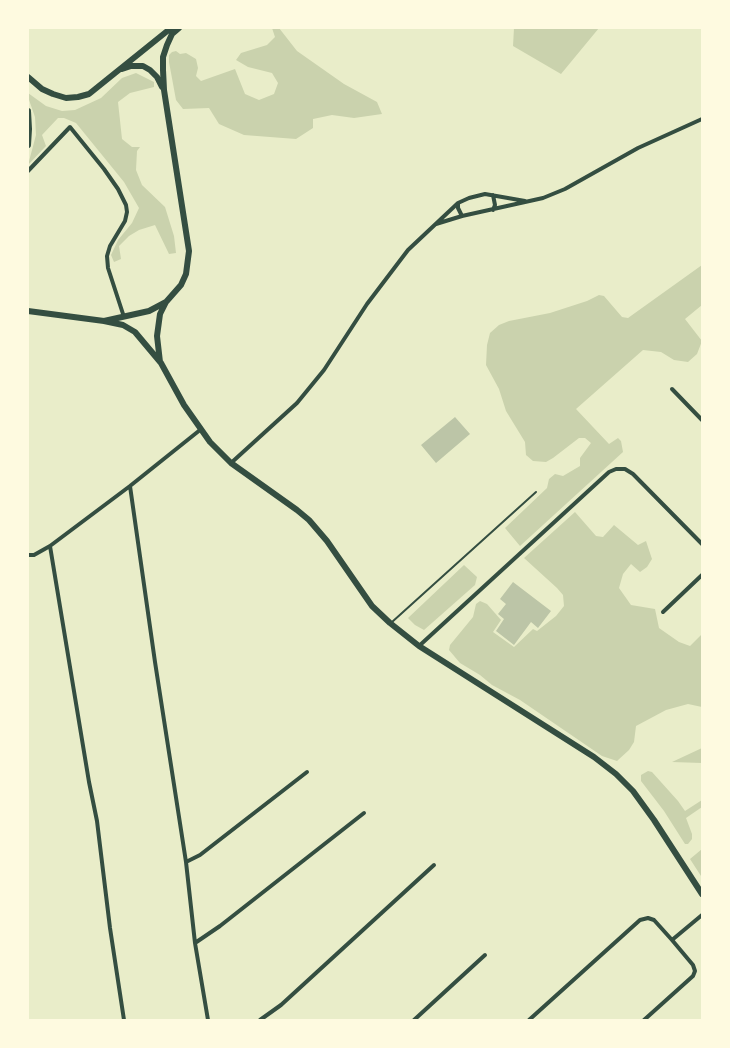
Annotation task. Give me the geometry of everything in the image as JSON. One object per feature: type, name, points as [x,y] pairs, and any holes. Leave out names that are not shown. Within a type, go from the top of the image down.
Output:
[{"type":"main road","points":[[28,77],[42,89],[59,96],[78,97],[89,94],[171,28]]},
{"type":"main road","points":[[161,363],[157,336],[160,314],[166,302],[181,285],[186,274],[188,251],[164,90],[163,57],[172,34],[179,28]]},
{"type":"main road","points":[[119,70],[131,66],[144,66],[158,77],[164,90]]},
{"type":"main road","points":[[28,112],[28,145]]},
{"type":"main road","points":[[104,321],[149,311],[166,302]]},
{"type":"main road","points":[[28,311],[104,321],[123,325],[135,332],[161,363],[200,430],[220,453],[232,463],[309,520],[327,541],[372,606],[419,646],[594,757],[616,774],[633,791],[654,820],[702,894]]},
{"type":"street","points":[[434,225],[462,216],[542,198],[564,189],[638,148],[702,120]]},
{"type":"street","points":[[28,171],[70,127],[118,189],[126,205],[127,212],[125,221],[110,246],[107,256],[108,268],[124,317]]},
{"type":"street","points":[[232,463],[297,402],[324,370],[367,304],[408,250],[458,203],[485,194],[525,201]]},
{"type":"street","points":[[493,194],[495,205],[493,210]]},
{"type":"street","points":[[458,203],[462,216]]},
{"type":"street","points":[[672,389],[702,420]]},
{"type":"street","points":[[28,555],[34,555],[50,546],[200,430]]},
{"type":"street","points":[[419,646],[609,472],[616,469],[624,469],[633,474],[702,544]]},
{"type":"street","points":[[130,486],[154,662],[186,862],[195,943],[208,1020]]},
{"type":"street","points":[[50,546],[97,821],[110,928],[124,1020]]},
{"type":"street","points":[[663,612],[702,575]]},
{"type":"street","points":[[186,862],[200,855],[307,772]]},
{"type":"street","points":[[195,943],[220,926],[364,813]]},
{"type":"street","points":[[260,1020],[281,1005],[434,865]]},
{"type":"street","points":[[672,940],[702,915]]},
{"type":"street","points":[[529,1020],[640,920],[648,918],[654,920],[672,940],[693,965],[695,971],[693,976],[644,1020]]},
{"type":"street","points":[[414,1020],[485,955]]},
{"type":"lane","points":[[390,623],[536,492]]},
{"type":"green space","points":[[272,28],[279,28],[297,51],[344,84],[377,102],[382,114],[354,118],[332,115],[313,119],[313,128],[296,139],[244,135],[219,124],[209,108],[183,109],[176,100],[169,62],[169,55],[176,51],[180,54],[186,53],[196,59],[198,68],[196,76],[201,81],[235,69],[245,94],[259,100],[274,94],[278,83],[272,73],[248,67],[236,60],[241,53],[267,45],[275,37]]},
{"type":"green space","points":[[514,28],[599,28],[561,74],[513,46]]},
{"type":"green space","points":[[136,73],[154,82],[154,87],[130,93],[118,102],[122,139],[132,147],[140,147],[137,151],[136,170],[142,185],[165,207],[174,236],[176,253],[169,254],[155,225],[139,230],[129,236],[119,246],[121,259],[114,262],[111,255],[118,240],[132,223],[139,208],[124,182],[76,123],[64,118],[58,118],[42,135],[46,146],[28,165],[36,135],[35,117],[28,93],[46,106],[62,111],[75,110],[101,98],[122,78]]},
{"type":"green space","points":[[702,265],[702,305],[685,319],[702,341],[697,354],[688,362],[674,360],[661,352],[643,350],[576,409],[609,444],[618,438],[621,441],[623,452],[520,546],[505,528],[547,488],[549,479],[555,474],[563,476],[580,466],[580,458],[591,443],[585,438],[579,438],[546,462],[533,461],[526,455],[525,442],[506,411],[499,389],[486,365],[490,333],[499,325],[509,321],[550,313],[599,295],[604,296],[622,317],[628,318]]},
{"type":"green space","points":[[575,512],[596,536],[603,537],[614,525],[638,545],[646,541],[652,559],[647,567],[640,572],[631,564],[623,574],[619,588],[631,605],[655,609],[659,628],[679,642],[690,646],[702,634],[702,707],[688,704],[666,710],[636,726],[634,742],[629,750],[617,761],[602,756],[520,700],[492,685],[460,663],[449,650],[450,645],[473,617],[476,604],[480,601],[487,604],[501,620],[493,632],[514,647],[533,629],[537,631],[556,616],[564,606],[563,595],[524,558]]},
{"type":"green space","points":[[464,565],[477,577],[475,585],[424,630],[415,625],[408,618]]},
{"type":"green space","points":[[702,748],[702,763],[672,762]]},
{"type":"green space","points":[[648,771],[652,772],[685,811],[702,800],[702,807],[686,818],[692,834],[692,839],[688,844],[685,844],[664,811],[641,781],[641,775]]},
{"type":"green space","points":[[702,849],[702,875],[701,876],[690,859]]},
{"type":"building","points":[[455,417],[470,434],[436,463],[421,445]]},
{"type":"building","points":[[513,582],[551,611],[538,628],[531,622],[514,645],[496,631],[504,619],[498,614],[506,604],[500,599]]}]
